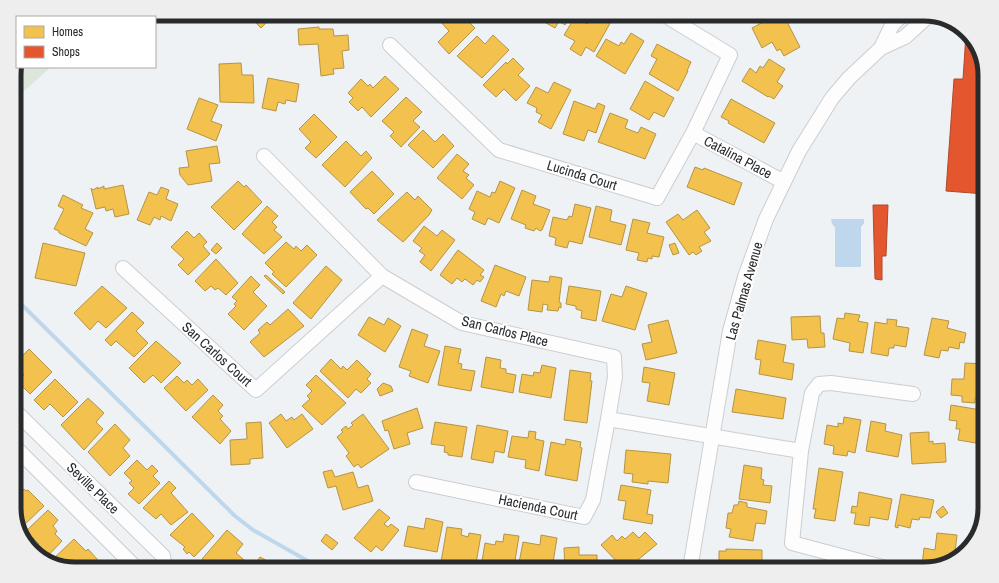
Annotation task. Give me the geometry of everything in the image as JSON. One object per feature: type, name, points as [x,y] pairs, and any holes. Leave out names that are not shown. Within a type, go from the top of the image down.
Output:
[{"type":"street","name":"Lucinda Court","points":[[390,45],[499,150],[657,198],[693,133],[730,55],[675,21]]},
{"type":"street","name":"Las Palmas Avenue","points":[[881,48],[892,25],[896,21]]},
{"type":"street","name":"Las Palmas Avenue","points":[[691,562],[730,331],[745,277],[766,219],[798,151],[832,98],[849,78],[881,48],[905,37],[922,21]]},
{"type":"street","name":"Catalina Place","points":[[693,133],[784,182]]},
{"type":"street","name":"San Carlos Place","points":[[264,156],[382,276],[462,323],[614,357],[615,377],[608,419]]},
{"type":"street","name":"San Carlos Court","points":[[123,268],[256,390],[382,276]]},
{"type":"street","points":[[863,562],[792,543],[801,451],[812,393],[819,384],[831,383],[913,394]]},
{"type":"street","name":"Seville Place","points":[[21,417],[164,556],[164,562]]},
{"type":"street","points":[[608,419],[801,451]]},
{"type":"street","name":"Hacienda Court","points":[[416,482],[584,517],[593,500],[608,419]]},
{"type":"street","name":"Seville Place","points":[[21,453],[130,562]]},
{"type":"shaded area","points":[[22,68],[50,68],[21,94]]},
{"type":"water","points":[[831,219],[864,219],[864,223],[861,227],[861,267],[835,267],[835,227],[832,224]]},
{"type":"building: Homes","points":[[264,21],[266,23],[261,28],[255,22]]},
{"type":"building: Homes","points":[[440,21],[468,21],[475,28],[449,54],[438,42],[449,31]]},
{"type":"building: Homes","points":[[547,21],[559,21],[555,28],[546,23]]},
{"type":"building: Homes","points":[[559,21],[568,21],[565,25]]},
{"type":"building: Homes","points":[[573,21],[582,21],[587,24],[589,21],[611,21],[594,52],[586,47],[581,56],[570,49],[575,41],[564,35]]},
{"type":"building: Homes","points":[[765,21],[787,21],[800,47],[784,56],[780,49],[777,51],[772,42],[762,48],[752,28]]},
{"type":"building: Homes","points":[[319,27],[319,29],[333,29],[334,36],[348,35],[349,50],[342,51],[344,68],[333,69],[334,74],[321,76],[318,44],[299,45],[298,29]]},
{"type":"building: Homes","points":[[631,33],[644,41],[625,74],[596,56],[606,39],[619,46],[621,42],[624,44]]},
{"type":"building: Homes","points":[[493,35],[509,50],[482,78],[457,56],[477,36],[485,44]]},
{"type":"building: Homes","points":[[657,44],[691,62],[678,91],[649,74],[657,59],[651,56]]},
{"type":"building: Homes","points":[[513,58],[524,69],[518,75],[530,86],[516,101],[504,89],[496,97],[483,85],[506,62],[507,64]]},
{"type":"building: Homes","points":[[769,59],[785,69],[777,82],[783,86],[774,99],[742,81],[750,68],[756,73],[760,66],[763,68]]},
{"type":"building: Homes","points":[[241,63],[242,75],[253,75],[254,103],[220,102],[219,64]]},
{"type":"building: Homes","points":[[385,76],[399,89],[371,117],[362,107],[358,111],[349,102],[353,98],[348,93],[361,79],[368,86],[370,84],[373,88]]},
{"type":"building: Homes","points":[[268,78],[299,84],[296,102],[286,100],[285,104],[278,102],[276,111],[262,108]]},
{"type":"building: Homes","points":[[645,81],[674,98],[664,117],[654,112],[649,120],[630,109]]},
{"type":"building: Homes","points":[[554,82],[571,90],[551,129],[538,122],[542,115],[536,112],[537,108],[527,103],[536,87],[548,93]]},
{"type":"building: Homes","points":[[406,97],[422,112],[413,121],[420,127],[401,147],[390,136],[394,132],[382,121]]},
{"type":"building: Homes","points":[[199,98],[218,105],[211,121],[222,125],[216,141],[187,129]]},
{"type":"building: Homes","points":[[731,99],[775,123],[764,143],[728,123],[729,121],[721,117]]},
{"type":"building: Homes","points":[[574,101],[595,109],[598,103],[605,106],[596,133],[588,130],[584,141],[563,134]]},
{"type":"building: Homes","points":[[610,113],[628,120],[625,128],[638,133],[641,127],[656,134],[645,159],[598,142]]},
{"type":"building: Homes","points":[[314,114],[337,137],[316,158],[305,148],[311,142],[299,129]]},
{"type":"building: Homes","points":[[423,130],[435,142],[443,134],[454,146],[433,168],[408,145]]},
{"type":"building: Homes","points":[[346,141],[361,156],[366,151],[372,158],[345,187],[322,165]]},
{"type":"building: Homes","points":[[217,146],[220,163],[209,164],[212,181],[188,185],[180,175],[179,168],[189,167],[186,151]]},
{"type":"building: Homes","points":[[457,154],[469,164],[463,171],[469,175],[466,178],[474,185],[462,199],[437,178]]},
{"type":"building: Homes","points":[[695,167],[703,170],[704,168],[742,183],[734,205],[687,187]]},
{"type":"building: Homes","points":[[372,171],[394,194],[374,214],[368,208],[366,209],[350,192]]},
{"type":"building: Homes","points":[[238,181],[244,187],[246,185],[262,202],[234,230],[211,207]]},
{"type":"building: Homes","points":[[500,181],[515,188],[499,223],[488,218],[485,225],[472,219],[475,212],[469,209],[477,191],[490,197],[492,192],[495,193]]},
{"type":"building: Homes","points":[[123,185],[129,214],[115,217],[113,209],[106,211],[105,207],[96,209],[91,188],[93,190],[104,186],[104,189]]},
{"type":"building: Homes","points":[[161,187],[169,190],[166,199],[178,204],[171,221],[161,216],[160,220],[154,217],[150,225],[137,220],[149,192],[157,195]]},
{"type":"building: Homes","points":[[522,190],[536,196],[533,204],[550,210],[542,230],[540,231],[536,228],[534,231],[525,228],[526,225],[511,219]]},
{"type":"building: Homes","points":[[407,192],[415,200],[418,196],[432,210],[403,242],[377,220]]},
{"type":"building: Homes","points":[[63,195],[83,205],[81,208],[93,213],[85,229],[93,233],[86,246],[54,229],[64,209],[58,206]]},
{"type":"building: Homes","points":[[575,204],[591,208],[582,244],[569,241],[567,248],[555,245],[556,238],[549,236],[553,217],[567,220],[569,216],[572,217]]},
{"type":"building: Homes","points":[[267,206],[278,216],[272,222],[277,227],[274,230],[282,237],[264,254],[242,234]]},
{"type":"building: Homes","points":[[596,206],[612,210],[610,221],[626,225],[621,245],[589,237]]},
{"type":"building: Homes","points":[[697,210],[710,228],[704,232],[711,241],[699,247],[702,251],[696,255],[693,252],[689,255],[666,222],[678,214],[683,220]]},
{"type":"building: Homes","points":[[633,219],[650,223],[647,233],[664,237],[659,257],[652,256],[652,259],[648,258],[647,262],[637,260],[639,253],[626,250]]},
{"type":"building: Homes","points":[[424,226],[437,236],[442,230],[455,240],[431,271],[420,262],[425,255],[419,251],[422,248],[413,241]]},
{"type":"building: Homes","points":[[187,231],[194,238],[199,233],[207,242],[203,246],[210,254],[188,275],[178,265],[184,259],[171,247]]},
{"type":"building: Homes","points":[[286,242],[294,249],[296,246],[301,251],[307,245],[317,255],[286,287],[272,274],[274,272],[265,263]]},
{"type":"building: Homes","points":[[43,243],[85,253],[76,286],[35,278]]},
{"type":"building: Homes","points":[[217,243],[222,248],[216,254],[211,250]]},
{"type":"building: Homes","points":[[675,243],[679,253],[673,255],[669,245]]},
{"type":"building: Homes","points":[[458,250],[484,270],[480,275],[484,277],[480,282],[477,280],[473,285],[465,279],[462,282],[457,278],[452,284],[440,275]]},
{"type":"building: Homes","points":[[216,259],[238,283],[226,295],[218,288],[215,290],[211,286],[205,291],[195,281]]},
{"type":"building: Homes","points":[[495,265],[526,277],[519,296],[506,291],[504,296],[501,294],[496,307],[481,301]]},
{"type":"building: Homes","points":[[326,266],[342,280],[311,319],[293,303]]},
{"type":"building: Homes","points":[[266,275],[285,292],[283,294],[264,276]]},
{"type":"building: Homes","points":[[251,276],[260,285],[253,292],[267,306],[244,330],[228,314],[236,306],[234,304],[237,301],[232,297]]},
{"type":"building: Homes","points":[[550,276],[562,278],[559,302],[561,303],[561,308],[559,307],[558,311],[547,310],[548,305],[543,304],[542,312],[528,310],[532,280],[549,282]]},
{"type":"building: Homes","points":[[102,286],[127,308],[106,328],[98,321],[90,330],[74,313]]},
{"type":"building: Homes","points":[[569,286],[601,291],[596,321],[581,318],[582,311],[576,309],[576,306],[566,304]]},
{"type":"building: Homes","points":[[626,286],[647,293],[635,330],[602,321],[611,294],[622,297]]},
{"type":"building: Homes","points":[[288,309],[304,326],[264,357],[250,342],[260,333],[258,330],[267,322],[270,325]]},
{"type":"building: Homes","points":[[132,312],[144,323],[136,331],[148,343],[134,357],[116,341],[111,346],[105,340]]},
{"type":"building: Homes","points":[[845,313],[860,315],[858,321],[868,323],[863,353],[849,351],[850,343],[833,339],[837,318],[844,319]]},
{"type":"building: Homes","points":[[820,316],[821,333],[824,333],[825,347],[808,348],[807,339],[792,340],[791,317]]},
{"type":"building: Homes","points":[[369,317],[384,325],[388,318],[401,326],[385,352],[358,335]]},
{"type":"building: Homes","points":[[932,318],[949,321],[947,328],[966,333],[964,343],[960,342],[959,349],[949,347],[948,351],[941,350],[939,358],[924,355]]},
{"type":"building: Homes","points":[[887,319],[897,320],[896,326],[909,328],[906,347],[894,345],[894,348],[889,348],[888,356],[871,353],[875,322],[887,324]]},
{"type":"building: Homes","points":[[668,320],[677,353],[646,360],[642,344],[652,342],[648,325]]},
{"type":"building: Homes","points":[[412,329],[428,335],[424,346],[440,351],[428,383],[409,376],[411,371],[399,367]]},
{"type":"building: Homes","points":[[758,340],[786,345],[783,362],[794,364],[792,380],[759,374],[761,360],[755,359]]},
{"type":"building: Homes","points":[[156,341],[181,363],[161,383],[153,375],[144,383],[129,368]]},
{"type":"building: Homes","points":[[445,346],[461,349],[458,363],[462,364],[461,369],[475,371],[471,391],[438,385]]},
{"type":"building: Homes","points":[[29,349],[52,372],[30,394],[21,385],[21,378],[24,375],[21,372],[21,358]]},
{"type":"building: Homes","points":[[486,357],[501,360],[500,368],[506,369],[506,373],[516,375],[513,393],[481,387]]},
{"type":"building: Homes","points":[[331,359],[341,369],[343,366],[347,370],[357,360],[371,374],[367,379],[371,383],[361,393],[356,389],[348,398],[320,371]]},
{"type":"building: Homes","points":[[965,363],[978,364],[978,398],[975,398],[975,403],[962,402],[962,396],[951,395],[952,379],[964,379]]},
{"type":"building: Homes","points":[[542,365],[556,368],[551,398],[519,392],[522,374],[533,376],[534,372],[540,373]]},
{"type":"building: Homes","points":[[644,367],[675,373],[669,405],[647,401],[650,383],[642,382]]},
{"type":"building: Homes","points":[[570,370],[591,373],[590,381],[592,381],[587,423],[564,420]]},
{"type":"building: Homes","points":[[316,375],[346,403],[322,425],[302,406],[310,399],[307,396],[312,391],[306,385]]},
{"type":"building: Homes","points":[[177,376],[184,383],[187,380],[192,385],[198,379],[208,390],[186,411],[164,388]]},
{"type":"building: Homes","points":[[55,379],[78,402],[63,417],[50,404],[44,410],[34,400]]},
{"type":"building: Homes","points":[[383,383],[391,386],[393,391],[380,396],[377,389]]},
{"type":"building: Homes","points":[[736,389],[786,398],[783,419],[732,412]]},
{"type":"building: Homes","points":[[213,395],[223,405],[218,411],[223,416],[220,419],[231,431],[220,444],[192,417]]},
{"type":"building: Homes","points":[[88,398],[104,413],[96,422],[103,429],[84,450],[61,425]]},
{"type":"building: Homes","points":[[951,405],[978,410],[978,434],[976,443],[958,440],[960,429],[956,429],[957,421],[949,420]]},
{"type":"building: Homes","points":[[417,408],[423,428],[407,433],[410,444],[394,449],[388,430],[385,431],[382,421]]},
{"type":"building: Homes","points":[[281,414],[286,421],[292,417],[294,420],[302,414],[313,429],[287,448],[269,423]]},
{"type":"building: Homes","points":[[363,414],[389,449],[361,468],[358,464],[354,467],[346,456],[349,453],[337,437],[343,432],[341,430],[346,426],[348,429],[353,425],[351,423]]},
{"type":"building: Homes","points":[[844,417],[861,420],[855,453],[848,451],[847,456],[833,454],[834,446],[824,444],[827,425],[838,427],[838,423],[843,424]]},
{"type":"building: Homes","points":[[871,421],[886,424],[885,431],[902,435],[898,457],[866,451]]},
{"type":"building: Homes","points":[[261,422],[263,458],[250,459],[250,464],[231,465],[230,440],[247,439],[246,423]]},
{"type":"building: Homes","points":[[435,422],[467,427],[462,457],[448,455],[448,453],[444,452],[445,446],[431,444]]},
{"type":"building: Homes","points":[[115,424],[130,440],[123,448],[130,456],[110,476],[88,452]]},
{"type":"building: Homes","points":[[477,425],[508,431],[504,453],[495,451],[493,463],[471,459]]},
{"type":"building: Homes","points":[[529,431],[536,432],[535,439],[544,441],[539,471],[525,468],[526,460],[508,457],[512,436],[528,438]]},
{"type":"building: Homes","points":[[929,432],[929,442],[933,441],[933,444],[945,443],[946,462],[912,464],[910,433]]},
{"type":"building: Homes","points":[[566,439],[581,442],[580,447],[582,448],[577,481],[545,475],[551,442],[565,445]]},
{"type":"building: Homes","points":[[626,450],[671,454],[668,483],[648,481],[648,484],[632,482],[633,474],[624,473]]},
{"type":"building: Homes","points":[[137,460],[147,470],[152,465],[158,471],[153,476],[160,483],[139,504],[128,494],[134,488],[129,483],[132,481],[124,473]]},
{"type":"building: Homes","points":[[744,465],[762,468],[761,479],[764,480],[763,485],[772,486],[770,503],[739,499]]},
{"type":"building: Homes","points":[[819,468],[843,472],[835,521],[814,518],[816,509],[813,509]]},
{"type":"building: Homes","points":[[332,470],[335,477],[353,472],[358,488],[368,485],[373,501],[343,510],[336,486],[328,488],[323,472]]},
{"type":"building: Homes","points":[[169,481],[176,488],[171,493],[188,512],[171,525],[161,514],[156,519],[143,508]]},
{"type":"building: Homes","points":[[621,485],[651,490],[647,514],[653,515],[652,524],[623,519],[626,501],[618,500]]},
{"type":"building: Homes","points":[[24,489],[26,491],[28,490],[44,506],[24,525],[21,511],[21,492]]},
{"type":"building: Homes","points":[[859,492],[892,499],[888,520],[870,517],[869,526],[854,524],[856,513],[851,513],[852,506],[857,507]]},
{"type":"building: Homes","points":[[901,494],[934,500],[930,518],[920,517],[919,520],[912,519],[910,528],[898,525],[898,528],[895,527]]},
{"type":"building: Homes","points":[[739,501],[747,503],[747,507],[767,511],[765,524],[756,523],[753,541],[729,537],[731,529],[726,528],[728,513],[732,513],[734,505],[738,505]]},
{"type":"building: Homes","points":[[943,506],[948,513],[941,518],[936,512]]},
{"type":"building: Homes","points":[[379,509],[390,518],[384,524],[388,527],[391,524],[399,530],[382,551],[376,546],[371,552],[354,538]]},
{"type":"building: Homes","points":[[48,510],[58,520],[53,526],[57,531],[55,534],[62,541],[48,555],[36,546],[39,544],[26,531]]},
{"type":"building: Homes","points":[[192,513],[214,536],[194,557],[189,552],[187,554],[183,549],[185,547],[170,535]]},
{"type":"building: Homes","points":[[426,518],[443,522],[437,552],[404,546],[408,526],[424,529]]},
{"type":"building: Homes","points":[[447,527],[462,529],[461,535],[468,537],[469,533],[481,535],[476,562],[441,562]]},
{"type":"building: Homes","points":[[227,530],[243,544],[236,553],[244,560],[242,562],[206,562],[202,559]]},
{"type":"building: Homes","points":[[633,532],[639,538],[645,532],[657,544],[635,562],[617,562],[601,545],[612,535],[617,541],[622,536],[625,539]]},
{"type":"building: Homes","points":[[937,533],[957,535],[955,552],[945,558],[931,562],[922,562],[924,548],[935,550]]},
{"type":"building: Homes","points":[[326,534],[338,543],[332,550],[321,541]]},
{"type":"building: Homes","points":[[504,534],[519,536],[515,562],[482,561],[485,543],[495,545],[496,541],[503,542]]},
{"type":"building: Homes","points":[[541,535],[557,538],[553,562],[519,562],[523,542],[540,545]]},
{"type":"building: Homes","points":[[74,539],[86,551],[88,549],[98,560],[96,562],[68,562],[54,558]]},
{"type":"building: Homes","points":[[579,547],[579,555],[597,555],[597,562],[565,562],[564,548]]},
{"type":"building: Homes","points":[[726,549],[762,550],[762,562],[719,562],[719,551],[726,551]]},
{"type":"building: Homes","points":[[260,557],[269,562],[257,562]]},
{"type":"building: Shops","points":[[966,41],[971,48],[975,58],[978,72],[978,193],[946,191],[954,79],[963,79]]},
{"type":"building: Shops","points":[[873,205],[888,205],[886,256],[882,256],[882,280],[875,279]]},
{"type":"waterway","points":[[21,304],[235,516],[253,530],[310,562]]}]
